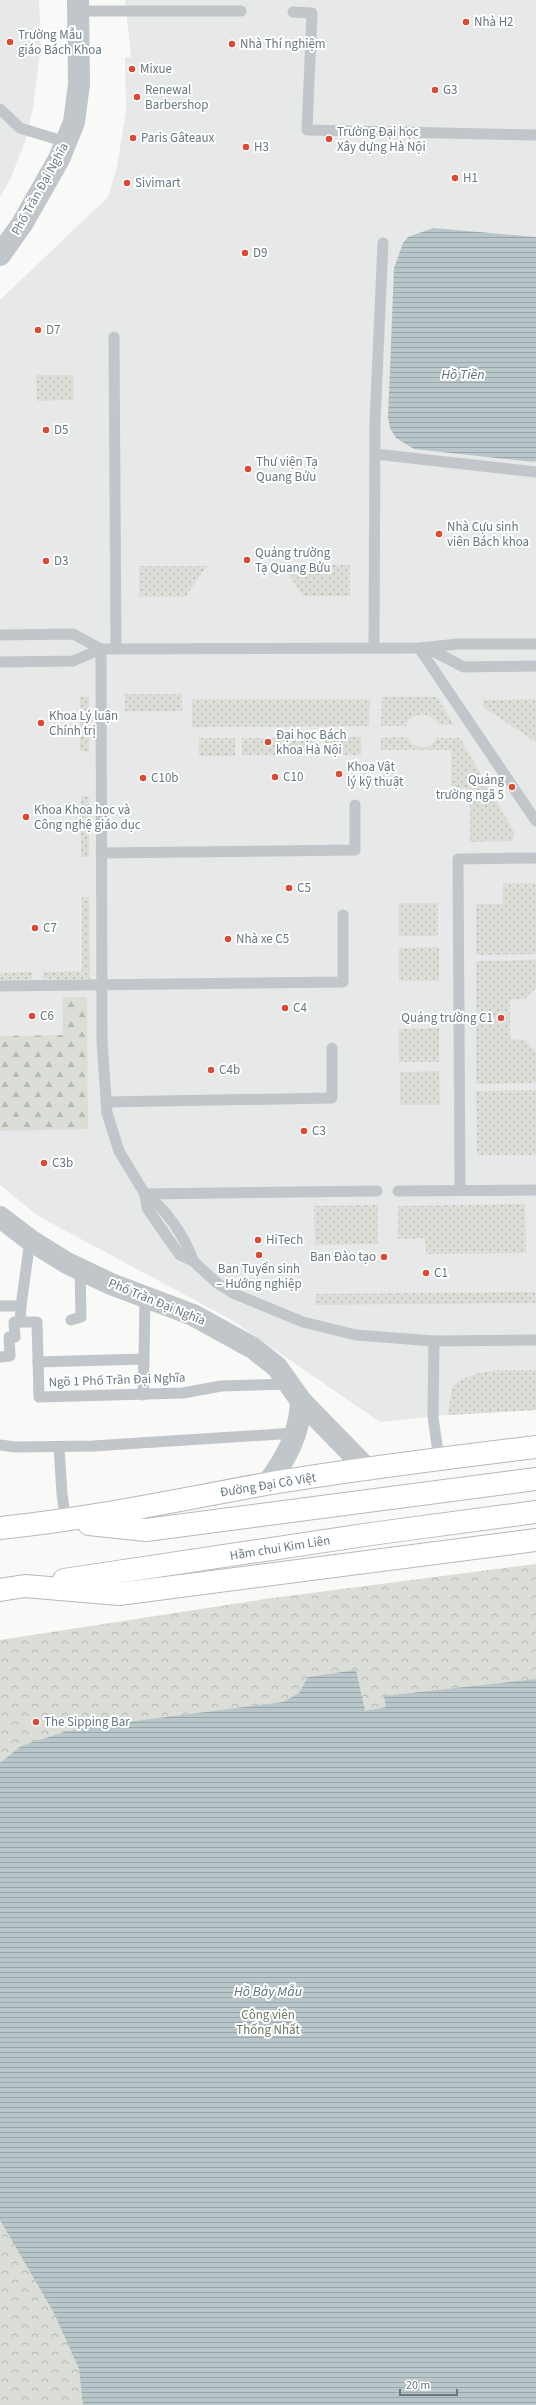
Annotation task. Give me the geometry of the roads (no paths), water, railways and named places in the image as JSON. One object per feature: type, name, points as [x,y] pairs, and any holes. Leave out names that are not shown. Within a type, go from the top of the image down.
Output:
[{"type":"main road","name":"Đường Đại Cồ Việt","points":[[0,1528],[66,1522],[267,1484],[439,1459],[536,1447]]},
{"type":"main road","points":[[66,1522],[146,1530],[536,1479]]},
{"type":"main road","name":"Hầm chui Kim Liên","points":[[25,1586],[371,1534],[536,1512]]},
{"type":"main road","points":[[0,1590],[25,1586],[119,1594],[536,1540]]},
{"type":"street","name":"Phố Trần Đại Nghĩa","points":[[0,255],[22,224],[59,159],[74,122],[79,84],[79,5]]},
{"type":"street","name":"Phố Trần Đại Nghĩa","points":[[0,1216],[30,1240],[80,1270],[193,1315],[253,1348],[277,1367],[295,1393],[368,1470]]},
{"type":"street","points":[[267,1484],[283,1463],[295,1433],[300,1415],[295,1393]]},
{"type":"lane","points":[[79,5],[242,11]]},
{"type":"lane","points":[[293,12],[312,13],[307,130],[536,135]]},
{"type":"lane","points":[[0,109],[20,128],[66,142]]},
{"type":"lane","points":[[374,648],[376,454],[375,398],[383,243]]},
{"type":"lane","points":[[114,337],[116,649]]},
{"type":"lane","points":[[376,454],[536,472]]},
{"type":"lane","points":[[0,635],[73,634],[101,649]]},
{"type":"lane","points":[[0,662],[73,661],[101,649],[423,648],[458,644],[536,644]]},
{"type":"lane","points":[[423,648],[464,667],[536,666]]},
{"type":"lane","points":[[423,648],[536,820]]},
{"type":"lane","points":[[101,649],[102,985],[106,1102],[111,1131],[119,1151],[144,1194],[156,1201],[189,1247],[193,1260],[217,1283],[235,1294],[307,1323],[356,1335],[434,1341],[536,1340]]},
{"type":"lane","points":[[101,853],[355,850],[355,805]]},
{"type":"lane","points":[[460,1190],[458,859],[536,858]]},
{"type":"lane","points":[[0,986],[343,982],[343,915]]},
{"type":"lane","points":[[106,1102],[332,1098],[332,1048]]},
{"type":"lane","points":[[398,1191],[536,1190]]},
{"type":"lane","points":[[144,1194],[377,1191]]},
{"type":"lane","points":[[0,1356],[10,1356],[9,1337],[15,1337],[14,1322],[20,1322],[30,1240]]},
{"type":"lane","points":[[72,1320],[81,1317],[80,1270]]},
{"type":"lane","points":[[143,1395],[145,1297]]},
{"type":"lane","points":[[0,1306],[21,1306]]},
{"type":"lane","name":"Ngõ 1 Phố Trần Đại Nghĩa","points":[[20,1322],[37,1322],[38,1397],[183,1393],[221,1386],[295,1393]]},
{"type":"lane","points":[[434,1341],[434,1417],[439,1459]]},
{"type":"lane","points":[[38,1362],[144,1359]]},
{"type":"lane","points":[[0,1445],[59,1447],[295,1433]]},
{"type":"lane","points":[[59,1447],[66,1522]]},
{"type":"water","name":"Hồ Tiền","points":[[433,228],[536,237],[536,461],[534,462],[414,449],[396,438],[390,428],[388,418],[394,268],[403,243],[408,237]]},
{"type":"water","name":"Hồ Bảy Mẫu","points":[[356,1670],[365,1711],[386,1707],[384,1696],[536,1679],[536,2405],[83,2405],[79,2369],[54,2313],[0,2220],[0,1763],[21,1746],[61,1733],[88,1727],[283,1702],[299,1693],[308,1677]]},
{"type":"place","name":"Nhà H2","points":[[466,22]]},
{"type":"place","name":"Trường Mẫu giáo Bách Khoa","points":[[10,42]]},
{"type":"place","name":"Nhà Thí nghiệm","points":[[232,44]]},
{"type":"place","name":"Mixue","points":[[132,69]]},
{"type":"place","name":"G3","points":[[435,90]]},
{"type":"place","name":"Renewal Barbershop","points":[[137,97]]},
{"type":"place","name":"Paris Gâteaux","points":[[133,138]]},
{"type":"place","name":"Trường Đại học Xây dựng Hà Nội","points":[[329,139]]},
{"type":"place","name":"H3","points":[[246,147]]},
{"type":"place","name":"H1","points":[[455,178]]},
{"type":"place","name":"Sivimart","points":[[127,183]]},
{"type":"place","name":"D9","points":[[245,253]]},
{"type":"place","name":"D7","points":[[38,330]]},
{"type":"place","name":"D5","points":[[46,430]]},
{"type":"place","name":"Thư viện Tạ Quang Bửu","points":[[248,469]]},
{"type":"place","name":"Nhà Cựu sinh viên Bách khoa","points":[[439,534]]},
{"type":"place","name":"Quảng trường Tạ Quang Bửu","points":[[247,560]]},
{"type":"place","name":"D3","points":[[46,561]]},
{"type":"place","name":"Khoa Lý luận Chính trị","points":[[41,723]]},
{"type":"place","name":"Đại học Bách khoa Hà Nội","points":[[268,742]]},
{"type":"place","name":"Khoa Vật lý kỹ thuật","points":[[339,774]]},
{"type":"place","name":"C10","points":[[275,777]]},
{"type":"place","name":"C10b","points":[[143,778]]},
{"type":"place","name":"Quảng trường ngã 5","points":[[512,787]]},
{"type":"place","name":"Khoa Khoa học và Công nghệ giáo dục","points":[[26,817]]},
{"type":"place","name":"C5","points":[[289,888]]},
{"type":"place","name":"C7","points":[[35,928]]},
{"type":"place","name":"Nhà xe C5","points":[[228,939]]},
{"type":"place","name":"C4","points":[[285,1008]]},
{"type":"place","name":"C6","points":[[32,1016]]},
{"type":"place","name":"Quảng trường C1","points":[[501,1018]]},
{"type":"place","name":"C4b","points":[[211,1070]]},
{"type":"place","name":"C3","points":[[304,1131]]},
{"type":"place","name":"C3b","points":[[44,1163]]},
{"type":"place","name":"HiTech","points":[[258,1240]]},
{"type":"place","name":"Ban Tuyển sinh – Hướng nghiệp","points":[[259,1255]]},
{"type":"place","name":"Ban Đào tạo","points":[[384,1257]]},
{"type":"place","name":"C1","points":[[426,1273]]},
{"type":"place","name":"The Sipping Bar","points":[[36,1722]]},
{"type":"park label","name":"Công viên Thống Nhất","points":[[268,2022]]}]
